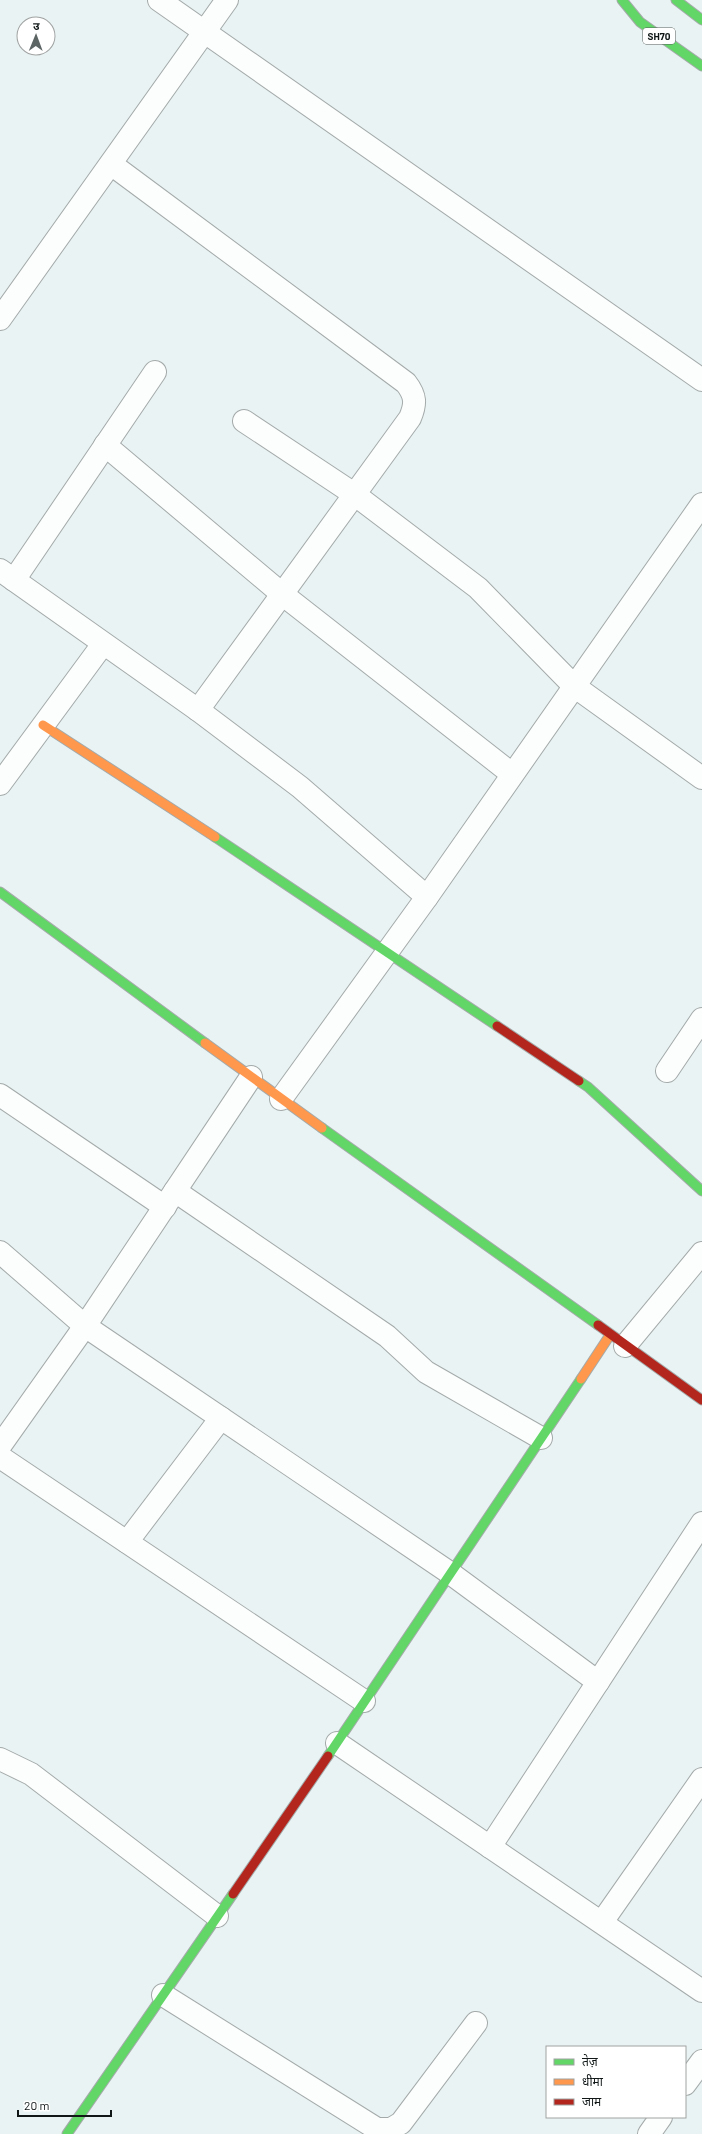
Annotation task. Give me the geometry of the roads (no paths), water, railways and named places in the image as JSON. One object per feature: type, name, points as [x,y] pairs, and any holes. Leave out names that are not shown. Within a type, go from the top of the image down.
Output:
[{"type":"street","points":[[159,0],[702,380]]},
{"type":"street","points":[[0,319],[227,0]]},
{"type":"street","name":"SH70","points":[[622,0],[640,22],[702,66]]},
{"type":"street","points":[[676,0],[702,20]]},
{"type":"street","points":[[111,164],[406,383],[414,393],[415,406],[410,418],[198,710]]},
{"type":"street","points":[[155,372],[106,445],[7,575],[198,710],[300,787],[427,897]]},
{"type":"street","points":[[244,421],[354,494],[478,588],[574,686],[702,778]]},
{"type":"street","points":[[106,445],[282,594],[512,774]]},
{"type":"street","points":[[282,1098],[427,897],[702,504]]},
{"type":"street","points":[[0,784],[104,644]]},
{"type":"street","points":[[43,725],[387,952],[588,1087],[702,1191]]},
{"type":"street","points":[[0,892],[251,1077],[702,1400]]},
{"type":"street","points":[[667,1071],[702,1019]]},
{"type":"street","points":[[0,1446],[85,1326],[251,1077]]},
{"type":"street","points":[[0,1095],[170,1199],[387,1336],[426,1372],[541,1438]]},
{"type":"street","points":[[0,1252],[85,1326],[450,1573],[598,1682]]},
{"type":"street","points":[[67,2134],[364,1702],[541,1438],[618,1341],[702,1253]]},
{"type":"street","points":[[127,1542],[221,1418]]},
{"type":"street","points":[[0,1457],[364,1702]]},
{"type":"street","points":[[490,1847],[702,1523]]},
{"type":"street","points":[[336,1743],[702,1991]]},
{"type":"street","points":[[0,1758],[31,1774],[217,1916]]},
{"type":"street","points":[[602,1922],[702,1779]]},
{"type":"street","points":[[163,1995],[377,2129],[391,2129],[402,2123],[476,2023]]},
{"type":"street","points":[[686,2083],[702,2061]]},
{"type":"street","points":[[649,2134],[661,2118]]}]
